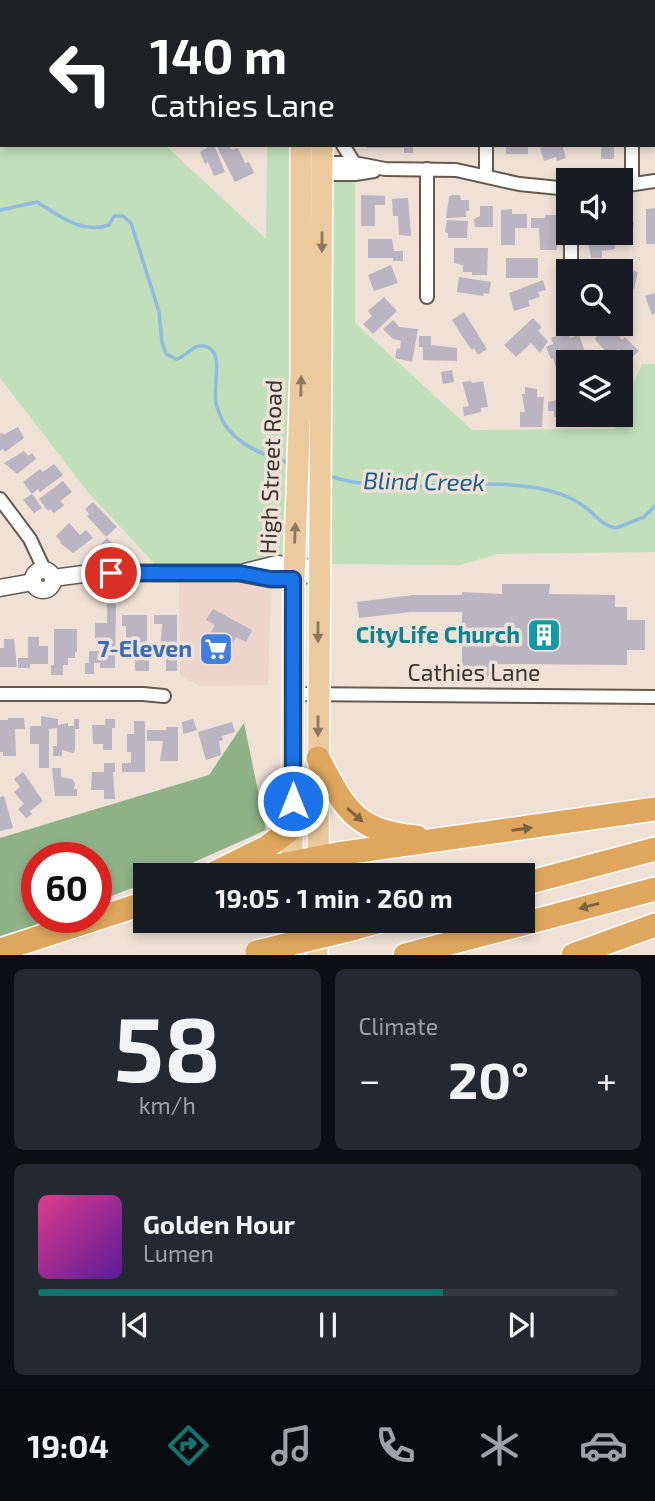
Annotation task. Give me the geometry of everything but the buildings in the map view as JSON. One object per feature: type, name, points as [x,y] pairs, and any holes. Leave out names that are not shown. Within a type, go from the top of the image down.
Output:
[{"type":"highway","points":[[318,758],[342,803],[356,818],[379,830],[402,835],[455,838]]},
{"type":"highway","points":[[324,863],[337,854],[655,809]]},
{"type":"highway","points":[[235,863],[267,847],[292,828]]},
{"type":"highway","points":[[535,881],[655,849]]},
{"type":"highway","points":[[405,955],[655,889]]},
{"type":"highway","points":[[0,950],[133,907]]},
{"type":"highway","points":[[573,955],[655,925]]},
{"type":"highway","points":[[250,953],[335,933]]},
{"type":"main road","name":"High Street Road","points":[[292,863],[294,572],[311,161]]},
{"type":"main road","name":"High Street Road","points":[[311,161],[319,463],[318,863]]},
{"type":"main road","points":[[290,933],[290,955]]},
{"type":"main road","points":[[317,955],[318,933]]},
{"type":"street","points":[[344,147],[354,163]]},
{"type":"street","points":[[486,147],[486,176]]},
{"type":"street","points":[[629,168],[632,147]]},
{"type":"street","points":[[311,161],[354,163],[385,169],[456,170],[519,184],[556,188]]},
{"type":"street","points":[[311,161],[355,174],[385,169]]},
{"type":"street","points":[[427,170],[427,297]]},
{"type":"street","points":[[633,184],[655,181]]},
{"type":"street","points":[[0,499],[30,539],[43,576]]},
{"type":"street","points":[[0,588],[43,576],[91,573],[239,573],[271,579],[294,572],[318,570]]},
{"type":"street","points":[[0,694],[164,696]]},
{"type":"street","name":"Cathies Lane","points":[[293,694],[655,697]]},
{"type":"shaded area","points":[[179,573],[271,579],[268,685],[199,686],[180,675]]},
{"type":"green space","points":[[0,147],[167,147],[266,239],[267,147],[301,147],[294,564],[163,573],[88,492],[0,378]]},
{"type":"green space","points":[[322,174],[355,174],[355,323],[472,430],[633,427],[633,386],[642,364],[655,364],[655,552],[498,554],[460,565],[318,564]]},
{"type":"green space","points":[[244,723],[266,830],[192,863],[133,863],[133,888],[112,896],[112,842],[21,842],[21,931],[0,939],[0,838],[209,775]]},
{"type":"waterway","name":"Blind Creek","points":[[0,210],[37,202],[72,223],[89,227],[109,225],[114,216],[123,216],[131,223],[159,312],[166,354],[176,359],[196,347],[211,349],[215,354],[217,370],[216,403],[227,427],[235,437],[255,450],[292,464]]},
{"type":"waterway","name":"Blind Creek","points":[[329,476],[378,485],[480,484],[538,488],[573,499],[603,523],[616,528],[644,517],[655,506]]},
{"type":"place","name":"CityLife Church","points":[[544,635]]},
{"type":"place","name":"7-Eleven","points":[[216,649]]},
{"type":"route","points":[[111,573],[239,573],[271,579],[293,579],[293,801]]}]
